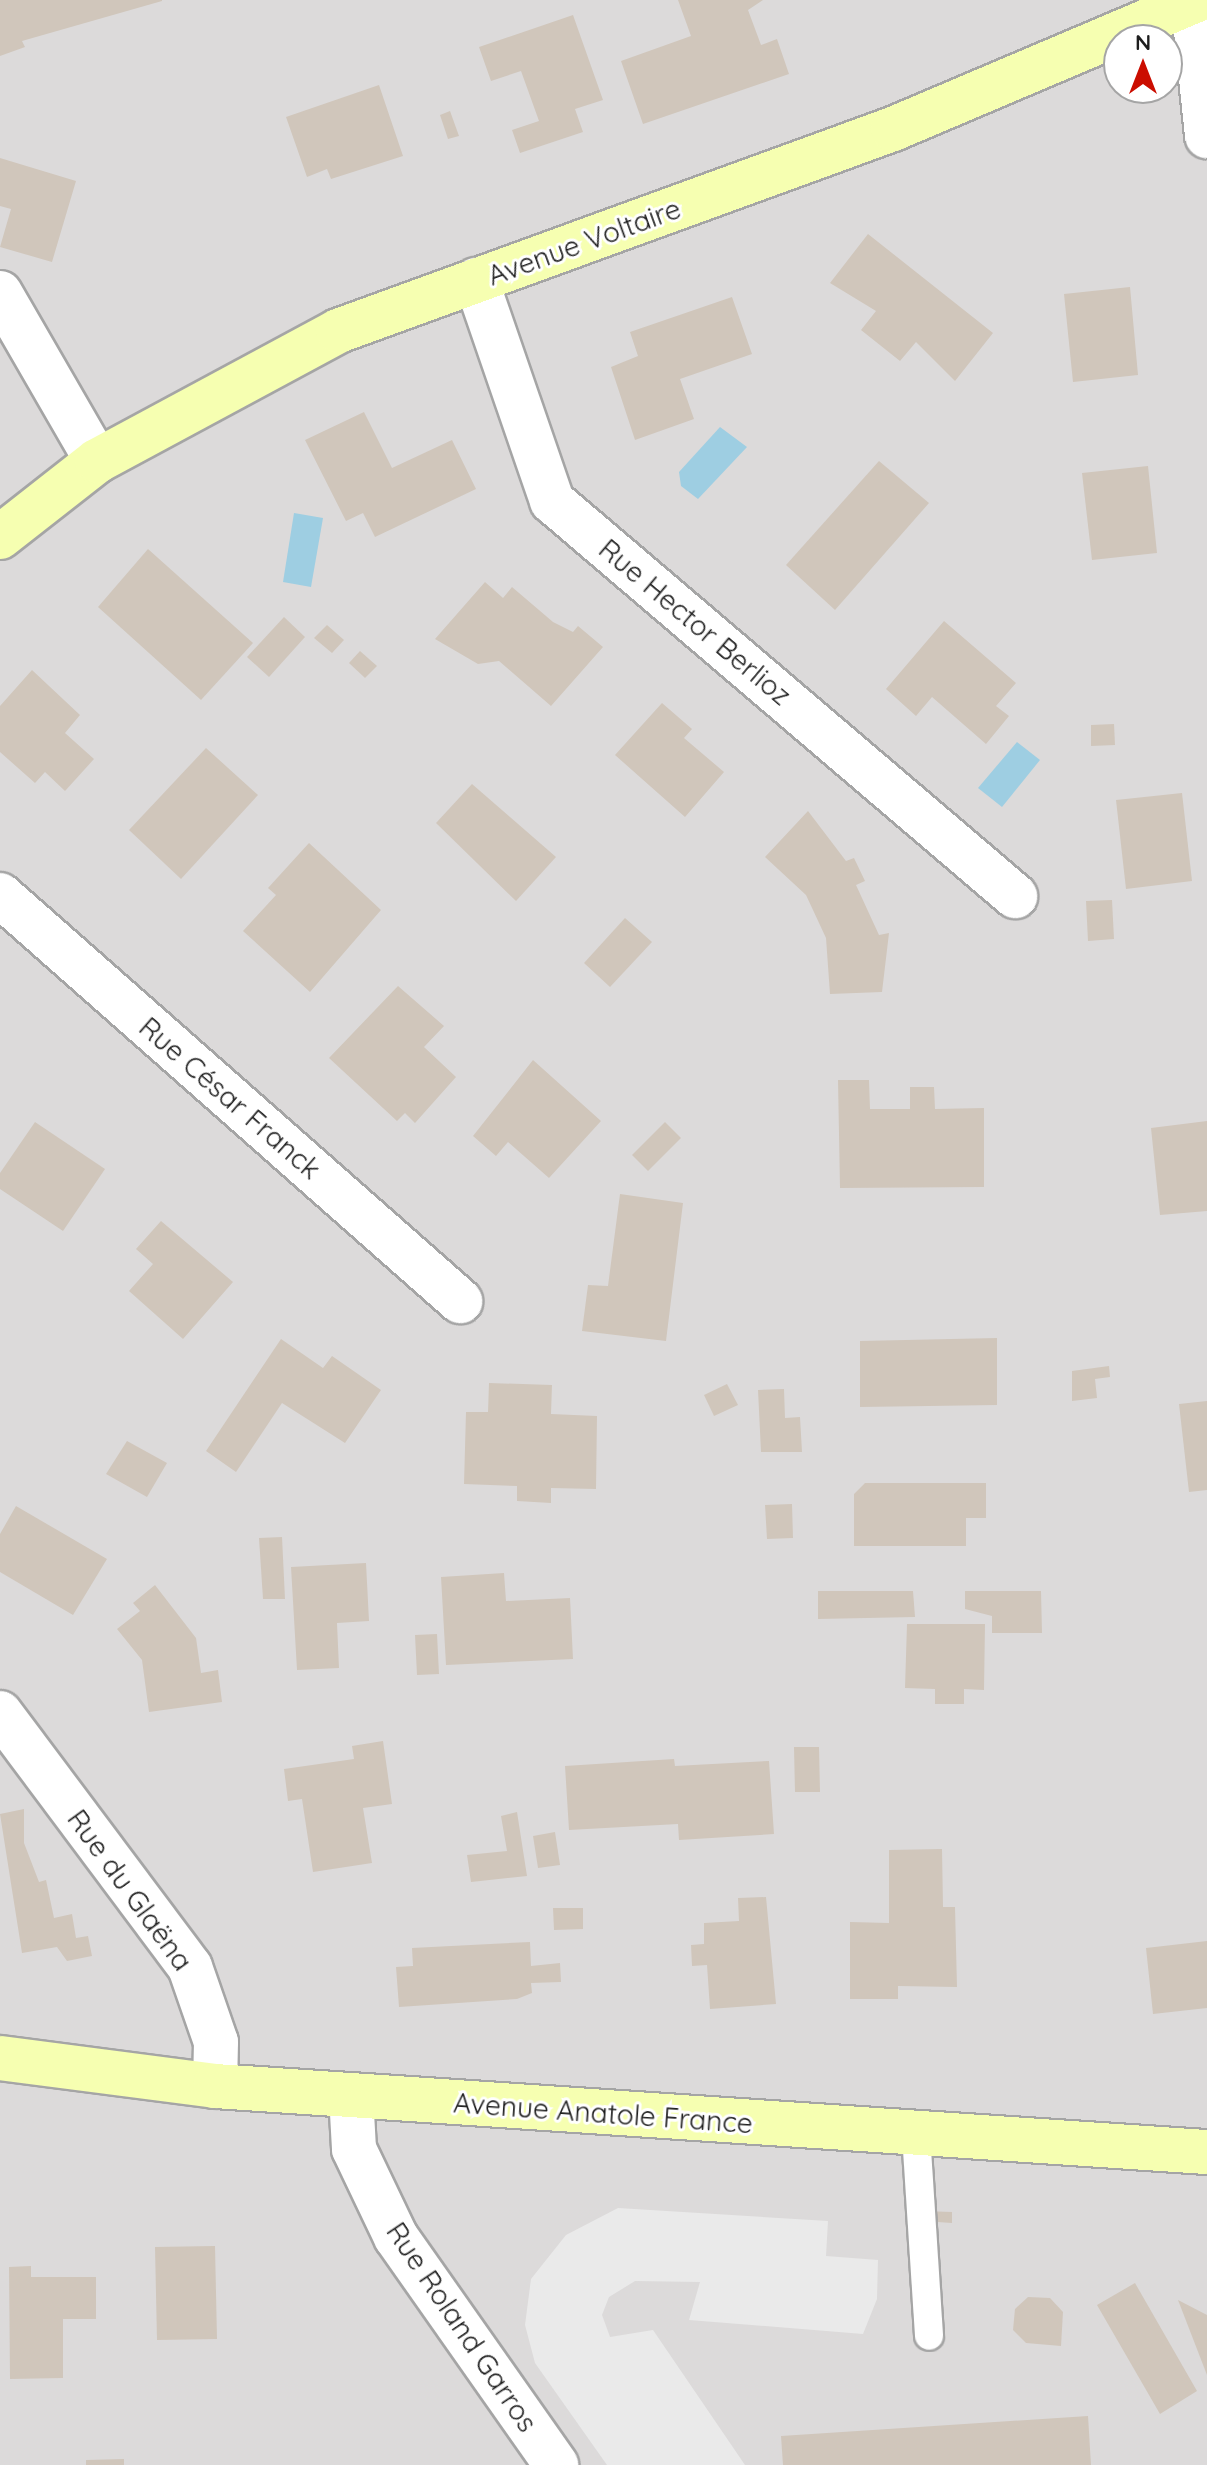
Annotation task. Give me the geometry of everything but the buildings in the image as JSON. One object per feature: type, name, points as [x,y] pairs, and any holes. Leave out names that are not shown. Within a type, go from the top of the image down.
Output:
[{"type":"main road","name":"Avenue Voltaire","points":[[0,537],[97,461],[338,331],[893,129],[1195,1]]},
{"type":"main road","name":"Avenue Anatole France","points":[[0,2058],[215,2086],[1207,2152]]},
{"type":"street","points":[[1195,1],[1207,136]]},
{"type":"street","name":"Rue Hector Berlioz","points":[[476,280],[552,501],[1015,896]]},
{"type":"street","points":[[0,293],[97,461]]},
{"type":"street","name":"Rue César Franck","points":[[0,895],[460,1301]]},
{"type":"street","name":"Rue du Glaëna","points":[[0,1713],[190,1967],[216,2042],[215,2086]]},
{"type":"street","name":"Rue Roland Garros","points":[[351,2095],[354,2149],[396,2237],[556,2465]]},
{"type":"lane","points":[[916,2134],[929,2336]]},
{"type":"shaded area","points":[[0,0],[1207,0],[1207,2465],[0,2465]]},
{"type":"shaded area","points":[[618,2208],[828,2221],[826,2256],[878,2260],[877,2299],[863,2334],[689,2320],[700,2282],[635,2281],[609,2297],[602,2315],[610,2337],[653,2330],[745,2465],[607,2465],[535,2363],[525,2325],[531,2279],[566,2235]]},
{"type":"water","points":[[720,427],[747,447],[698,499],[681,486],[679,472]]},
{"type":"water","points":[[294,513],[323,518],[311,587],[283,582]]},
{"type":"water","points":[[1017,742],[1040,760],[1002,807],[978,788]]}]
